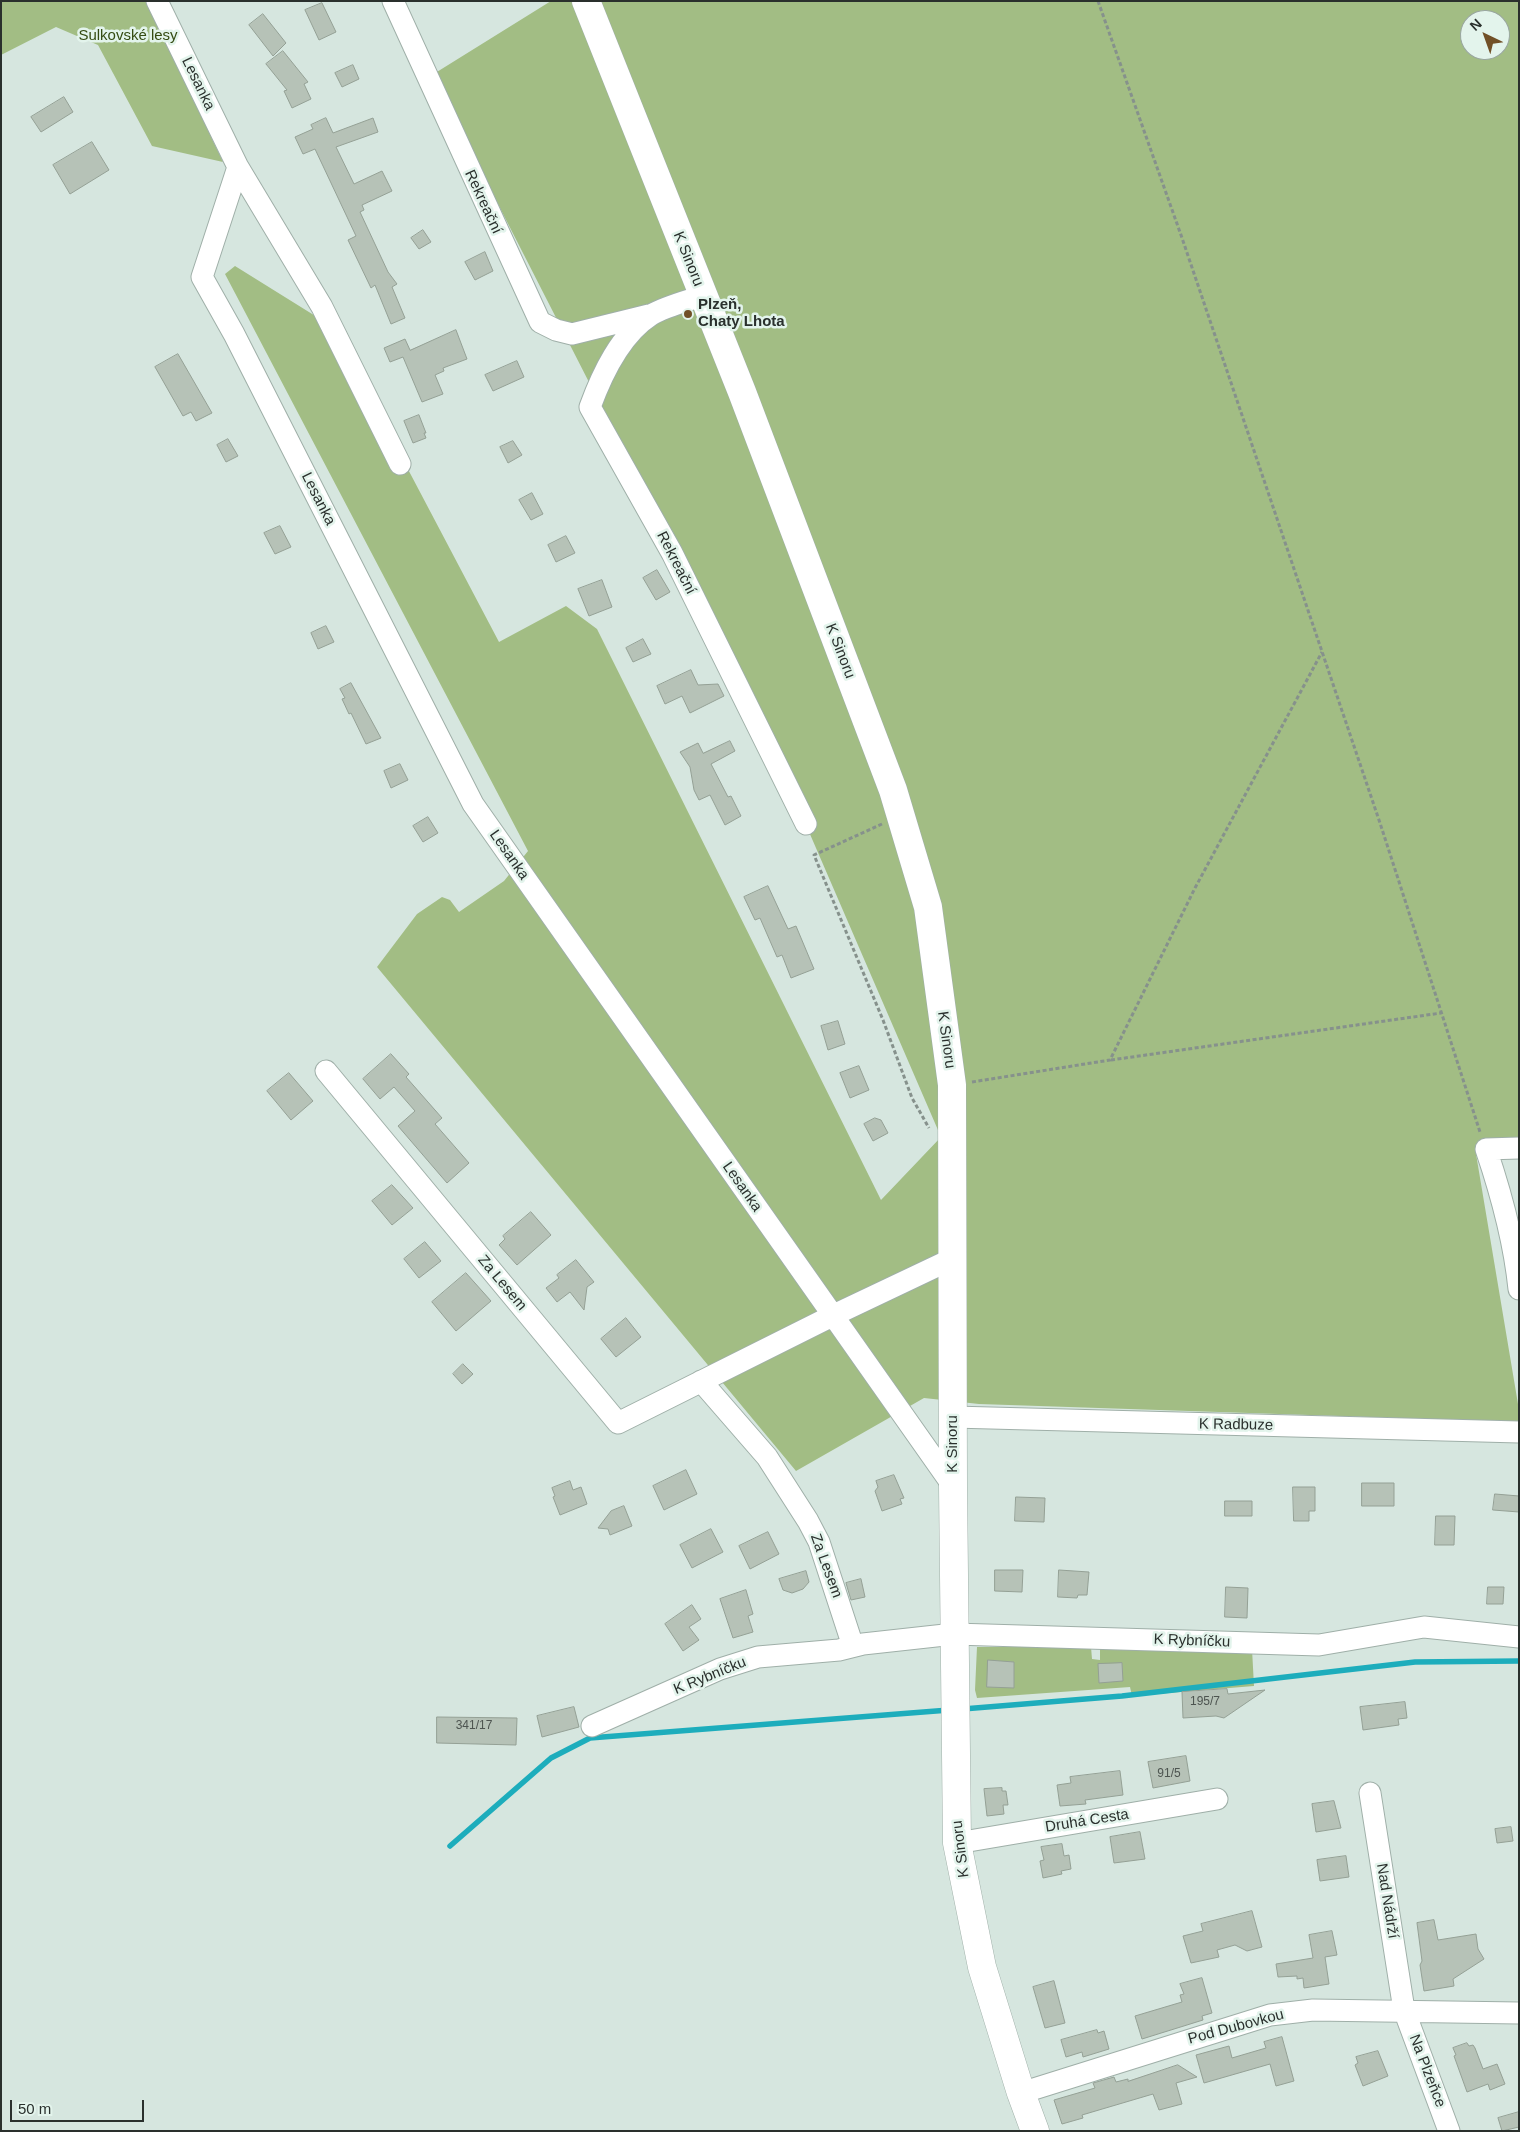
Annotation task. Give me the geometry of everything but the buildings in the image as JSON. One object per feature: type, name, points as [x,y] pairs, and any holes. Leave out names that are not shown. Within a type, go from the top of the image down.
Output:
[{"type":"street","name":"Lesanka","points":[[157,1],[238,167],[322,307],[400,464]]},
{"type":"street","name":"Rekreační","points":[[392,1],[540,322],[556,330],[572,334],[652,315],[702,296]]},
{"type":"street","name":"K Sinoru","points":[[586,1],[702,296],[742,392],[893,790],[928,907],[952,1085],[954,1258],[953,1486],[957,1843],[982,1967],[1020,2092],[1034,2131]]},
{"type":"street","name":"Lesanka","points":[[238,167],[202,277],[234,334],[473,804],[953,1486]]},
{"type":"street","name":"Rekreační","points":[[652,315],[627,338],[609,362],[590,407],[672,553],[806,824]]},
{"type":"street","name":"Za Lesem","points":[[326,1071],[618,1423],[834,1315],[954,1258]]},
{"type":"street","points":[[1519,1148],[1486,1149],[1505,1207],[1519,1289]]},
{"type":"street","name":"Za Lesem","points":[[701,1381],[767,1457],[808,1521],[819,1542],[857,1641]]},
{"type":"street","name":"K Radbuze","points":[[953,1417],[1519,1432]]},
{"type":"street","name":"K Rybníčku","points":[[686,1668],[731,1652],[771,1644],[841,1636],[857,1641],[954,1634],[1319,1645],[1424,1627],[1519,1637]]},
{"type":"street","name":"K Rybníčku","points":[[592,1726],[720,1669],[758,1657],[839,1650],[857,1641]]},
{"type":"street","name":"Nad Nádrží","points":[[1370,1792],[1404,2010]]},
{"type":"street","name":"Druhá Cesta","points":[[957,1843],[1217,1800]]},
{"type":"street","name":"Pod Dubovkou","points":[[1020,2092],[1270,2014],[1313,2010],[1519,2013]]},
{"type":"street","name":"Na Plzeňce","points":[[1404,2010],[1449,2131]]},
{"type":"path","points":[[1098,1],[1181,235],[1380,823],[1486,1149]]},
{"type":"path","points":[[1110,1060],[1195,888],[1322,652]]},
{"type":"path","points":[[901,816],[814,854],[883,1020],[912,1098],[930,1129]]},
{"type":"path","points":[[952,1085],[1441,1012]]},
{"type":"green space","name":"Sulkovské lesy","points":[[1,1],[147,1],[223,162],[152,146],[98,45],[56,27],[1,55]]},
{"type":"green space","points":[[551,1],[1519,1],[1519,1141],[1475,1148],[1519,1410],[1519,1422],[979,1404],[924,1398],[796,1471],[377,967],[417,914],[442,897],[450,900],[459,912],[504,881],[528,851],[225,274],[235,266],[333,327],[499,642],[566,606],[597,629],[881,1200],[941,1137],[755,707],[432,75]]},
{"type":"green space","points":[[977,1647],[1091,1647],[1092,1659],[1100,1660],[1100,1647],[1252,1649],[1254,1686],[1132,1696],[1130,1687],[977,1698],[975,1690]]},
{"type":"waterway","points":[[963,1709],[1122,1696],[1415,1662],[1519,1661]]},
{"type":"waterway","points":[[450,1846],[551,1758],[590,1738],[949,1710]]},
{"type":"place","name":"Plzeň, Chaty Lhota","points":[[688,314]]}]
